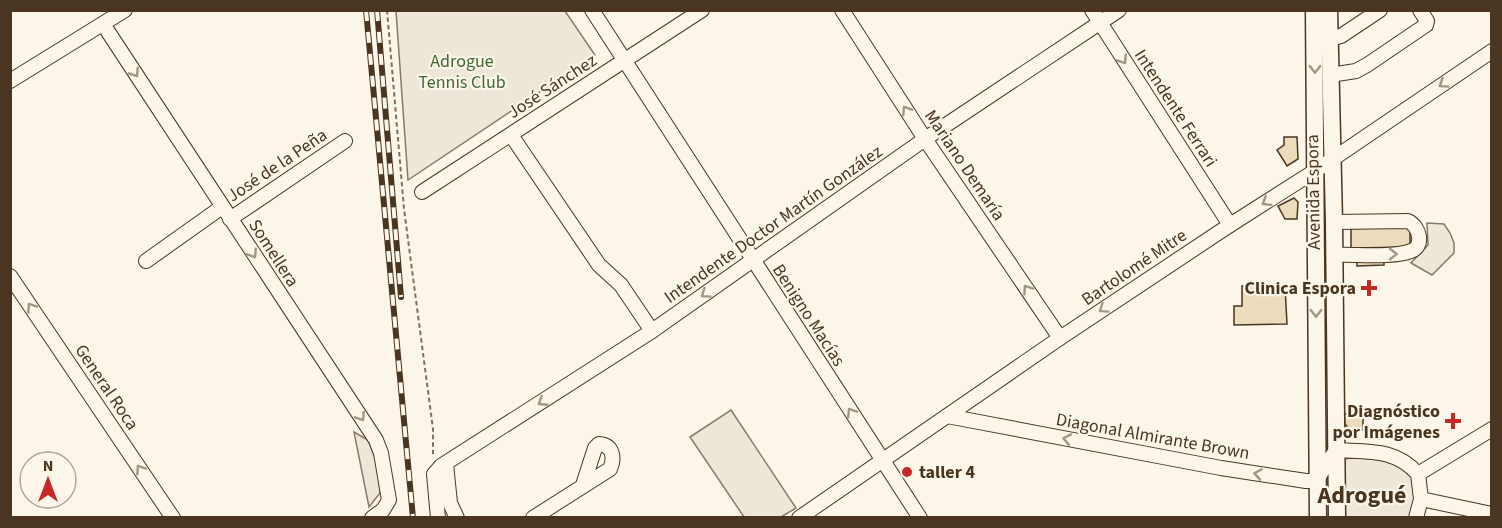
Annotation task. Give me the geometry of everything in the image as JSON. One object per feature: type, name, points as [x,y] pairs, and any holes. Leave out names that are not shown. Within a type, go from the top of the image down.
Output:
[{"type":"main road","name":"Avenida Espora","points":[[1314,10],[1318,518]]},
{"type":"main road","name":"Avenida Espora","points":[[1329,10],[1334,222],[1336,518]]},
{"type":"street","points":[[10,81],[125,10]]},
{"type":"street","name":"Benigno Macías","points":[[592,10],[920,518]]},
{"type":"street","name":"José Sánchez","points":[[422,192],[702,10]]},
{"type":"street","name":"Mariano Demaría","points":[[842,10],[925,139],[1060,338]]},
{"type":"street","name":"Intendente Ferrari","points":[[1092,10],[1230,225]]},
{"type":"street","name":"Intendente Doctor Martín González","points":[[434,474],[652,331],[925,139],[1119,10]]},
{"type":"street","points":[[1330,39],[1341,36],[1380,10]]},
{"type":"street","points":[[1330,75],[1356,70],[1367,65],[1426,25],[1427,21],[1420,10]]},
{"type":"street","name":"Somellera","points":[[103,24],[379,446],[389,500],[377,514]]},
{"type":"street","name":"Bartolomé Mitre","points":[[799,518],[1060,338],[1315,171],[1491,51]]},
{"type":"street","points":[[511,135],[599,265],[621,285],[652,331]]},
{"type":"street","name":"José de la Peña","points":[[146,261],[345,141]]},
{"type":"street","points":[[1334,222],[1408,221],[1417,227],[1419,235],[1417,248],[1402,254],[1334,255]]},
{"type":"street","name":"General Roca","points":[[10,276],[173,518]]},
{"type":"street","name":"Diagonal Almirante Brown","points":[[947,416],[1221,468],[1316,481]]},
{"type":"street","points":[[1418,474],[1491,429]]},
{"type":"street","points":[[1316,481],[1336,450],[1388,454],[1400,458],[1418,474],[1421,499],[1416,518]]},
{"type":"street","points":[[446,464],[450,503],[457,518]]},
{"type":"street","points":[[434,474],[438,518]]},
{"type":"street","points":[[533,518],[583,485]]},
{"type":"street","points":[[1421,499],[1491,514]]},
{"type":"path","points":[[387,10],[404,209],[433,429],[434,474]]},
{"type":"green space","name":"Adrogue Tennis Club","points":[[396,11],[565,11],[595,55],[408,180]]},
{"type":"green space","points":[[354,432],[368,440],[378,466],[380,493],[369,507]]},
{"type":"green space","points":[[1366,457],[1395,463],[1410,474],[1418,499],[1413,517],[1342,518],[1342,459]]},
{"type":"shaded area","points":[[1427,223],[1444,224],[1454,243],[1454,253],[1432,275],[1411,263],[1428,245]]},
{"type":"shaded area","points":[[731,410],[796,508],[781,517],[744,517],[690,437]]},
{"type":"building","points":[[1284,137],[1297,137],[1298,159],[1287,166],[1277,150],[1284,145]]},
{"type":"building","points":[[1294,198],[1298,202],[1297,219],[1285,219],[1278,206]]},
{"type":"building","points":[[1410,226],[1410,247],[1351,248],[1351,227]]},
{"type":"building","points":[[1384,256],[1384,265],[1357,266],[1357,257]]},
{"type":"building","points":[[1242,286],[1285,286],[1287,324],[1234,325],[1234,306],[1242,306]]},
{"type":"building","points":[[1344,414],[1363,414],[1363,430],[1350,430],[1345,424]]},
{"type":"railway","points":[[366,10],[413,518]]},
{"type":"railway","points":[[377,10],[401,297]]},
{"type":"place","name":"Clinica Espora","points":[[1369,288]]},
{"type":"place","name":"Diagnóstico por Imágenes","points":[[1453,421]]},
{"type":"place","name":"taller 4","points":[[907,472]]},
{"type":"district","name":"Adrogué","points":[[1362,495]]}]
